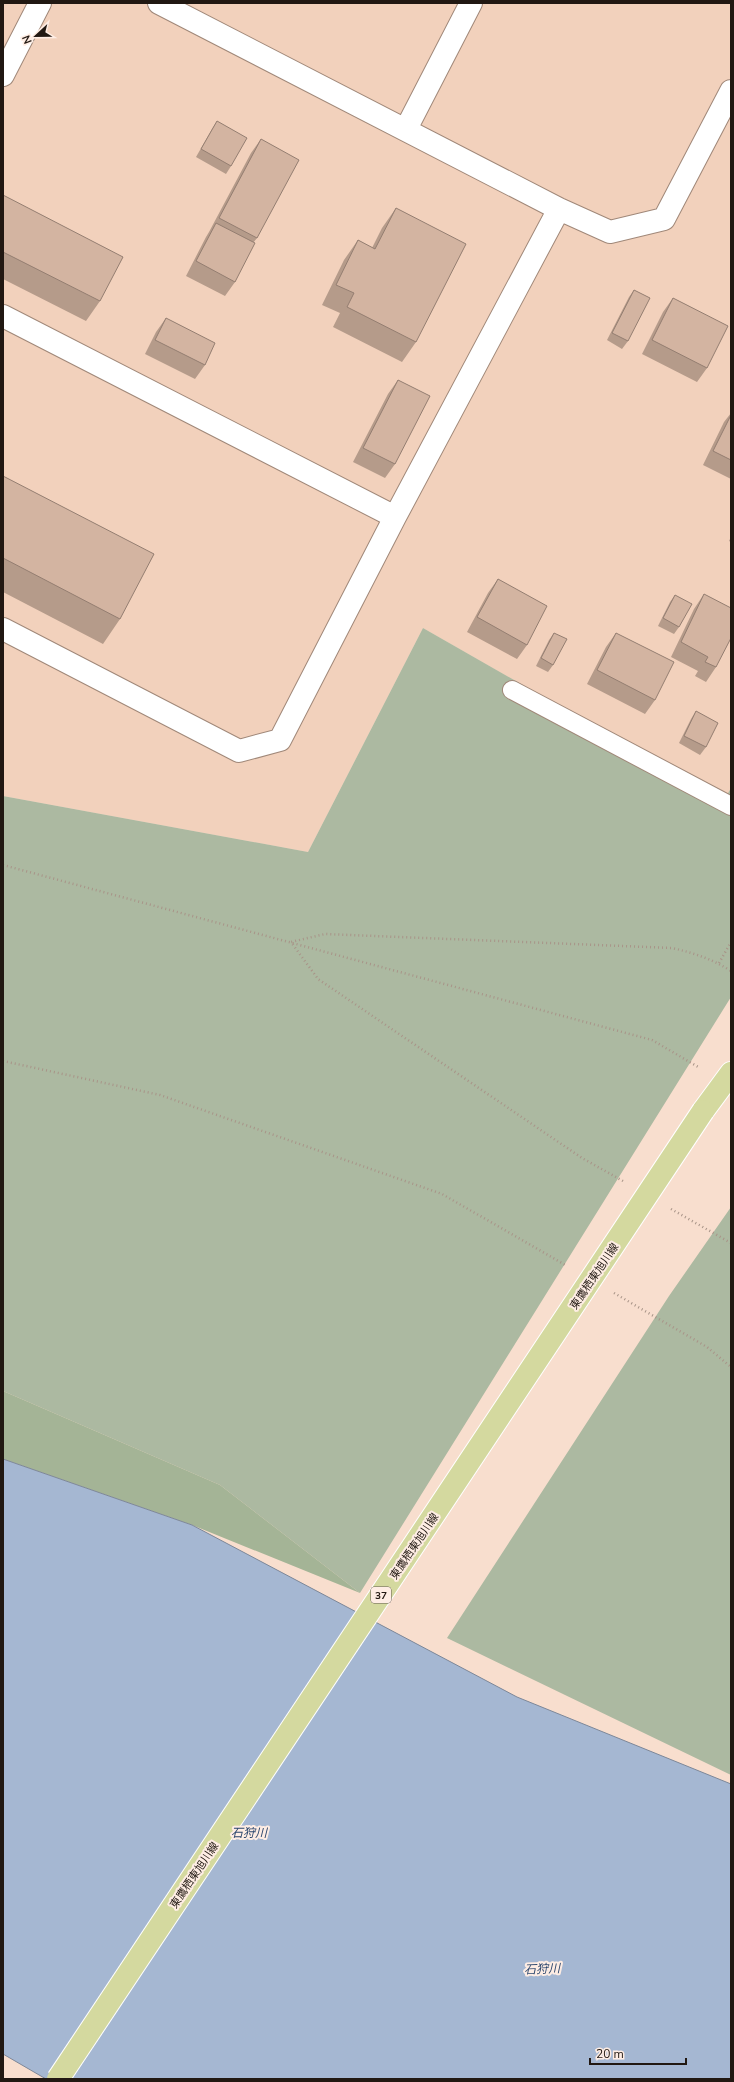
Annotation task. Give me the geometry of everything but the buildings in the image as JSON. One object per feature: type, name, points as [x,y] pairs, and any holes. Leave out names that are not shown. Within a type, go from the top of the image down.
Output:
[{"type":"main road","name":"東鷹栖東旭川線","points":[[58,2079],[728,1078]]},
{"type":"street","points":[[3,75],[40,3]]},
{"type":"street","points":[[159,3],[559,209],[610,232],[664,219],[731,91]]},
{"type":"street","points":[[406,129],[471,3]]},
{"type":"street","points":[[3,629],[239,751],[280,740],[394,517],[559,209]]},
{"type":"street","points":[[3,316],[394,517]]},
{"type":"lane","points":[[512,690],[731,806]]},
{"type":"path","points":[[3,865],[652,1040],[728,1078]]},
{"type":"path","points":[[291,942],[325,934],[672,948],[697,953],[719,963],[731,971]]},
{"type":"path","points":[[291,942],[318,979],[582,1158],[624,1182]]},
{"type":"path","points":[[719,963],[731,942]]},
{"type":"path","points":[[3,1061],[160,1095],[442,1194],[571,1268]]},
{"type":"path","points":[[666,1206],[731,1243]]},
{"type":"path","points":[[612,1292],[708,1347],[731,1367]]},
{"type":"shaded area","points":[[3,3],[731,3],[731,788],[724,801],[423,628],[308,852],[3,796]]},
{"type":"green space","points":[[423,628],[724,800],[731,788],[731,997],[360,1593],[220,1485],[3,1391],[3,796],[308,852]]},
{"type":"green space","points":[[731,1207],[731,1775],[447,1638],[669,1296]]},
{"type":"green space","points":[[3,1391],[220,1485],[360,1593],[192,1525],[3,1459]]},
{"type":"water","name":"石狩川","points":[[3,1459],[192,1525],[517,1697],[731,1784],[731,2079],[46,2079],[3,2054]]}]
